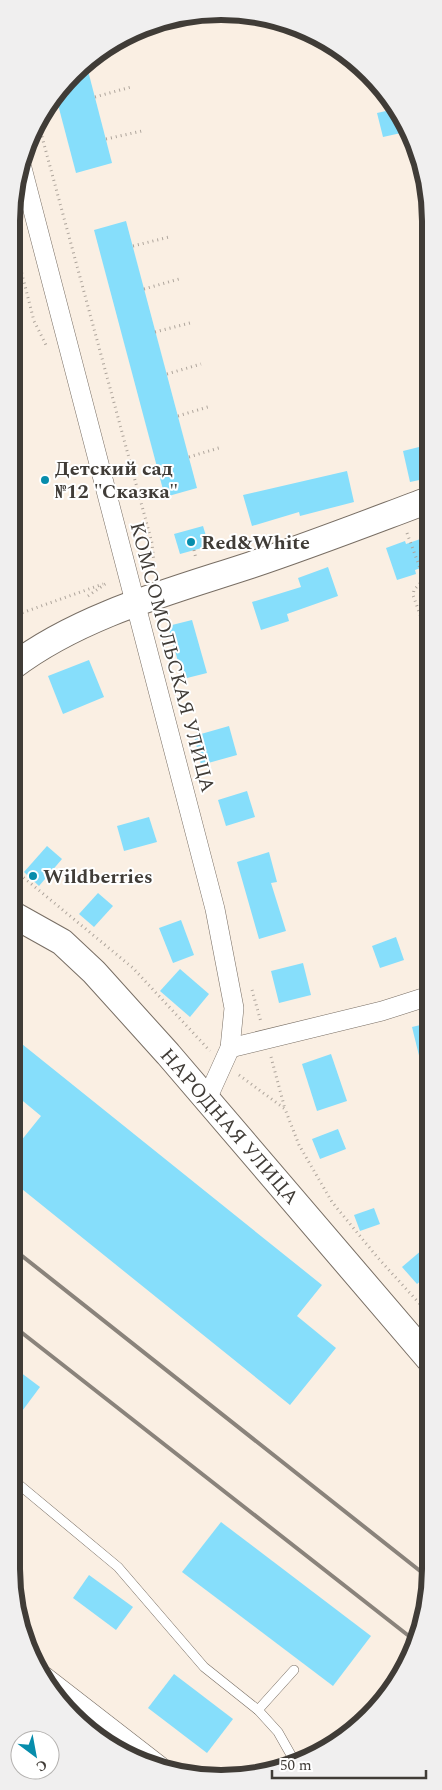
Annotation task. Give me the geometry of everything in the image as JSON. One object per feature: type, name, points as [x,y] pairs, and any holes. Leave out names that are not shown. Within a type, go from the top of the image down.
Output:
[{"type":"street","name":"КОМСОМОЛЬСКАЯ УЛИЦА","points":[[25,179],[215,909],[234,1008],[230,1048],[207,1099]]},
{"type":"street","points":[[20,660],[66,633],[136,604],[257,563],[422,503]]},
{"type":"street","name":"НАРОДНАЯ УЛИЦА","points":[[20,918],[62,942],[94,972],[207,1099],[422,1351]]},
{"type":"street","points":[[230,1048],[382,1011],[422,998]]},
{"type":"street","points":[[60,1688],[147,1756]]},
{"type":"lane","points":[[20,1485],[118,1566],[204,1667],[258,1710],[278,1732],[293,1757]]},
{"type":"lane","points":[[258,1710],[294,1670]]},
{"type":"path","points":[[95,97],[131,87]]},
{"type":"path","points":[[106,139],[142,131]]},
{"type":"path","points":[[133,246],[169,237]]},
{"type":"path","points":[[144,289],[179,279]]},
{"type":"path","points":[[155,332],[190,323]]},
{"type":"path","points":[[166,374],[201,364]]},
{"type":"path","points":[[178,416],[212,406]]},
{"type":"path","points":[[189,457],[222,447]]},
{"type":"path","points":[[399,511],[422,574]]},
{"type":"path","points":[[194,550],[196,559]]},
{"type":"path","points":[[422,581],[414,590],[422,619]]},
{"type":"path","points":[[20,613],[108,582]]},
{"type":"building","points":[[88,70],[112,163],[76,173],[58,104],[70,88]]},
{"type":"building","points":[[389,110],[401,133],[383,137],[377,113]]},
{"type":"building","points":[[126,221],[197,488],[165,497],[94,230]]},
{"type":"building","points":[[422,446],[422,479],[410,482],[403,451]]},
{"type":"building","points":[[347,471],[354,502],[300,516],[299,512],[252,526],[243,495]]},
{"type":"building","points":[[203,526],[209,546],[180,554],[174,534]]},
{"type":"building","points":[[422,538],[422,568],[415,570],[416,574],[397,580],[386,548],[405,541],[406,544]]},
{"type":"building","points":[[328,567],[338,596],[287,614],[289,621],[261,630],[252,602],[301,587],[298,578]]},
{"type":"building","points":[[192,620],[207,673],[183,679],[168,626]]},
{"type":"building","points":[[89,660],[104,697],[63,714],[48,676]]},
{"type":"building","points":[[229,726],[237,755],[201,765],[194,736]]},
{"type":"building","points":[[247,791],[255,817],[226,826],[218,800]]},
{"type":"building","points":[[149,817],[157,842],[124,851],[117,826]]},
{"type":"building","points":[[47,846],[62,859],[39,886],[24,872]]},
{"type":"building","points":[[269,852],[277,882],[271,883],[286,931],[259,939],[237,862]]},
{"type":"building","points":[[98,893],[113,906],[94,927],[79,914]]},
{"type":"building","points":[[181,920],[194,955],[173,963],[159,928]]},
{"type":"building","points":[[396,937],[404,960],[380,968],[372,946]]},
{"type":"building","points":[[303,963],[311,995],[279,1003],[271,971]]},
{"type":"building","points":[[180,969],[209,994],[190,1017],[160,991]]},
{"type":"building","points":[[422,1025],[422,1068],[412,1027]]},
{"type":"building","points":[[20,1042],[322,1285],[297,1316],[336,1348],[290,1405],[20,1187],[20,1142],[41,1116],[20,1099]]},
{"type":"building","points":[[331,1054],[347,1101],[317,1111],[302,1064]]},
{"type":"building","points":[[338,1129],[346,1149],[320,1159],[312,1139]]},
{"type":"building","points":[[374,1208],[380,1224],[360,1231],[354,1215]]},
{"type":"building","points":[[422,1250],[422,1280],[417,1284],[402,1267]]},
{"type":"building","points":[[20,1372],[40,1387],[20,1414]]},
{"type":"building","points":[[221,1522],[371,1636],[333,1686],[182,1572]]},
{"type":"building","points":[[89,1575],[133,1607],[116,1630],[73,1598]]},
{"type":"building","points":[[174,1674],[233,1719],[207,1753],[148,1708]]},
{"type":"railway","points":[[20,1254],[422,1572]]},
{"type":"railway","points":[[20,1331],[410,1637]]},
{"type":"place","name":"Детский сад №12 \"Сказка\"","points":[[45,480]]},
{"type":"place","name":"Red&White","points":[[191,542]]},
{"type":"place","name":"Wildberries","points":[[33,876]]}]
